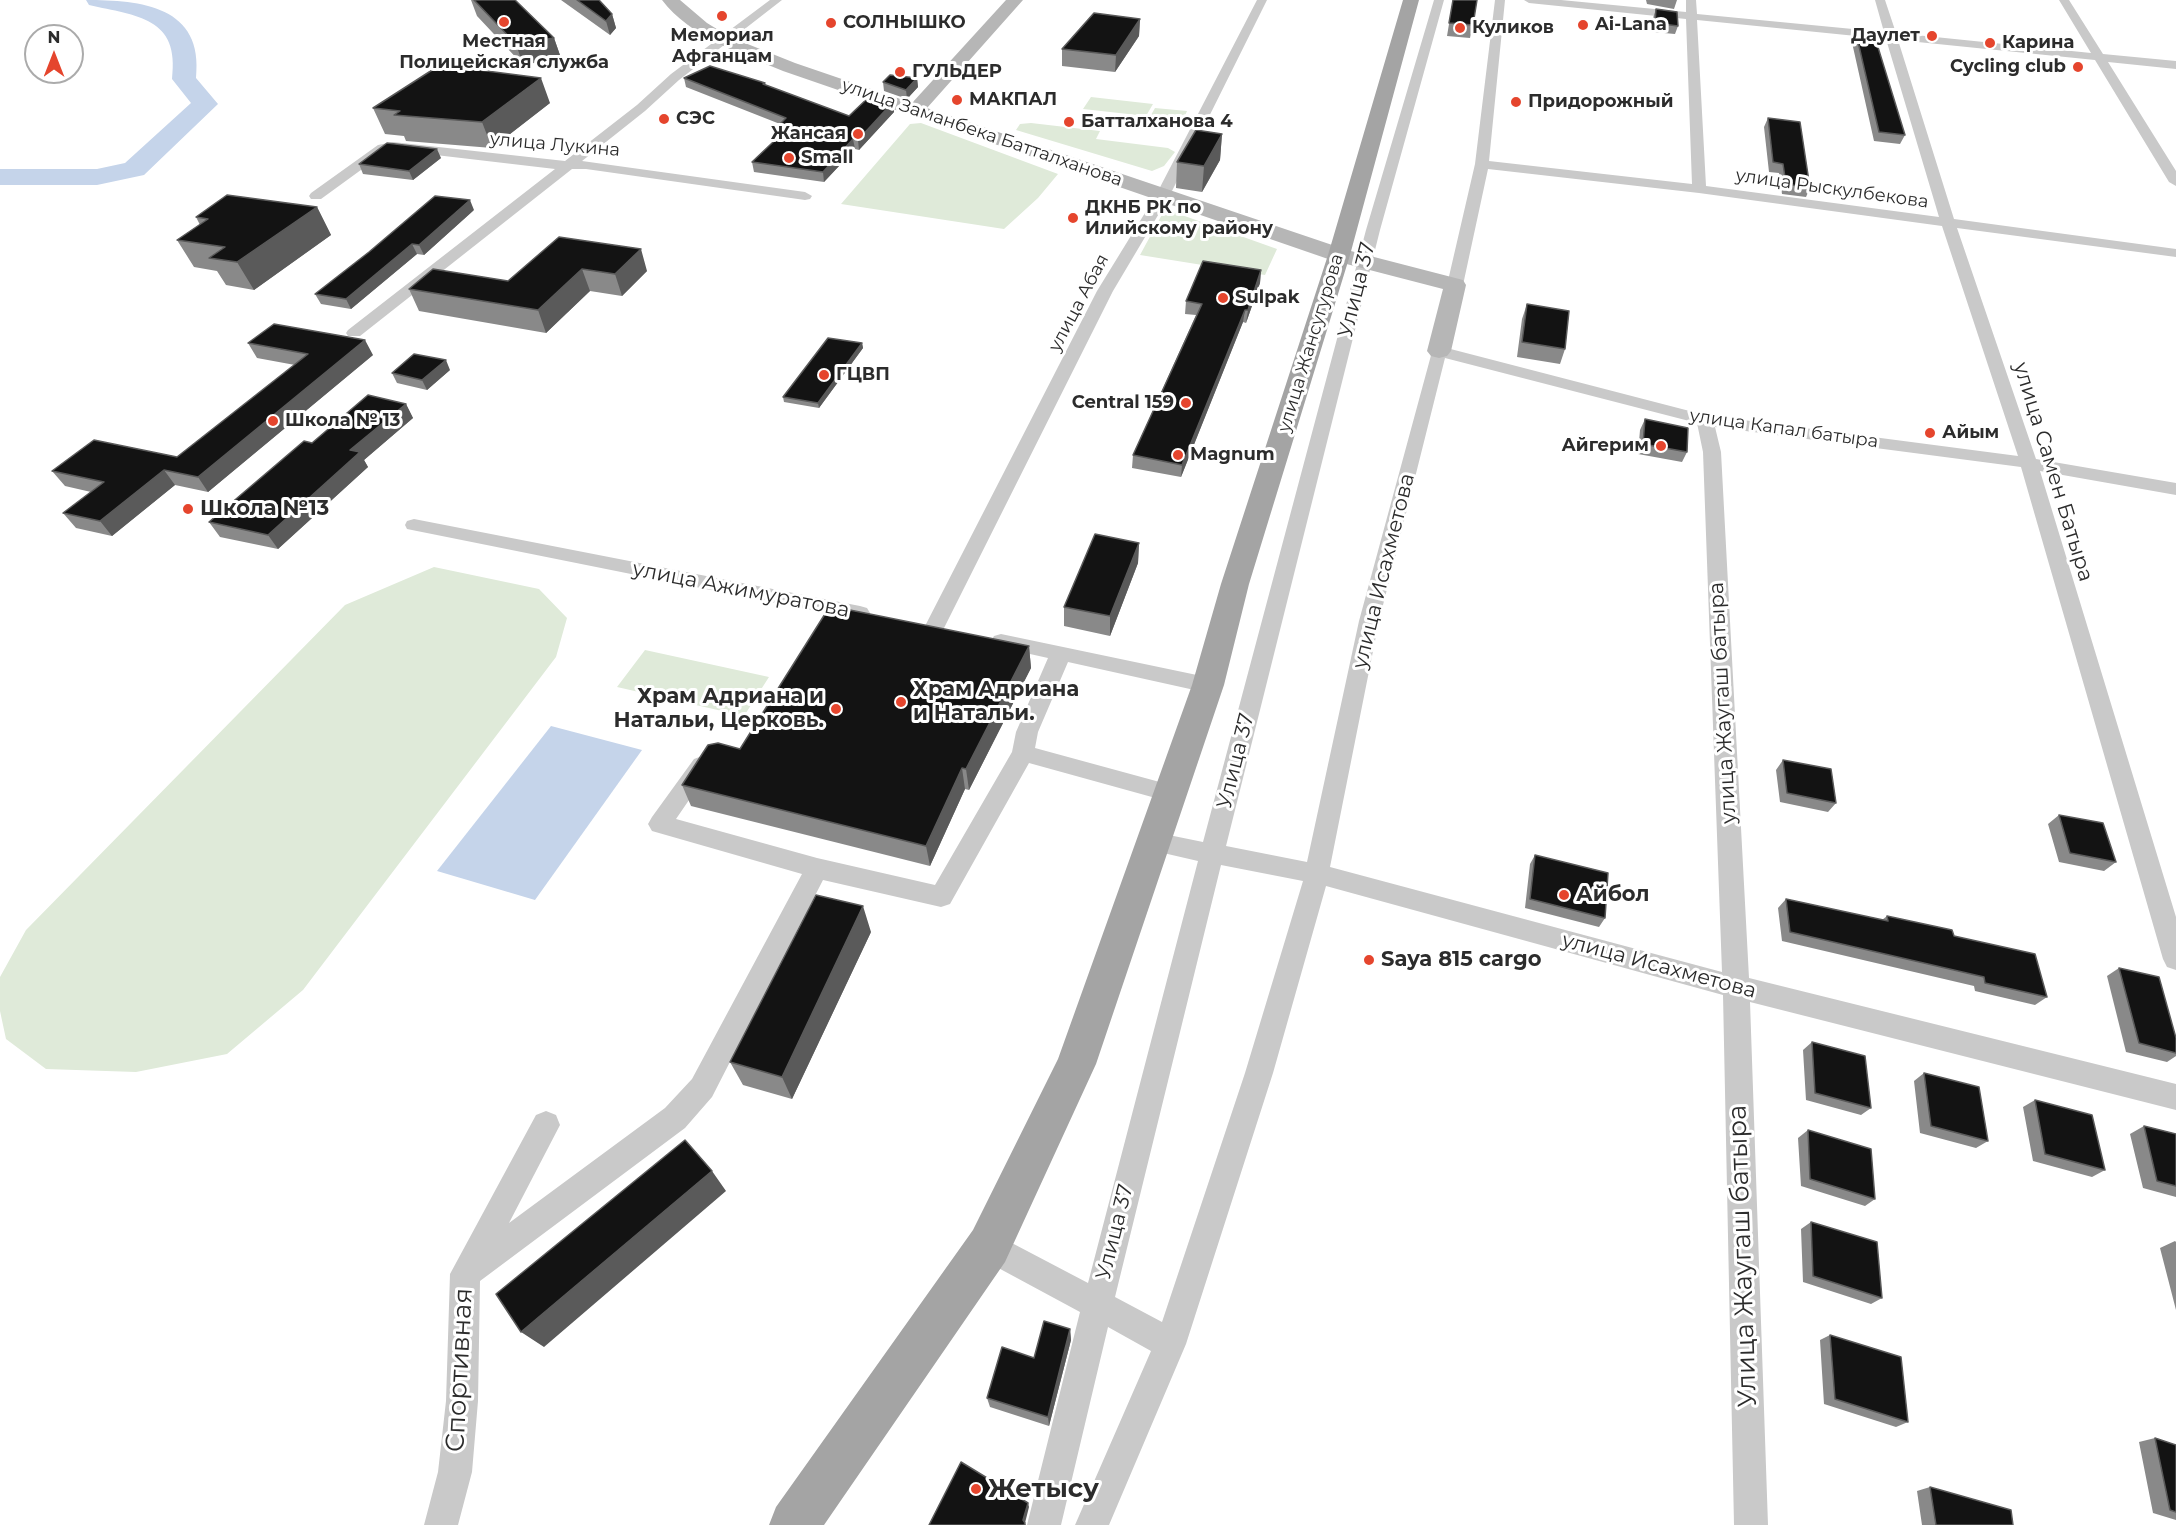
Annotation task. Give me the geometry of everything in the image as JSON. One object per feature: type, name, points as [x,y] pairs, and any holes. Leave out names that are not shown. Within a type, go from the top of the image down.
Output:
[{"type":"main road","name":"улица Заманбека Батталханова","points":[[670,0],[701,26],[724,41],[915,111],[1340,255]]},
{"type":"main road","points":[[915,111],[1015,0]]},
{"type":"main road","name":"улица Жансугурова","points":[[794,1525],[989,1246],[1076,1064],[1208,685],[1235,584],[1340,255],[1411,0]]},
{"type":"main road","points":[[1340,255],[1455,285],[1439,351]]},
{"type":"street","points":[[354,333],[641,108],[675,77],[777,0]]},
{"type":"street","name":"улица Абая","points":[[934,628],[1105,291],[1163,195],[1262,0]]},
{"type":"street","name":"Улица 37","points":[[1044,1525],[1128,1179],[1373,230],[1439,0]]},
{"type":"street","points":[[1455,285],[1482,164],[1500,0]]},
{"type":"street","points":[[1529,0],[2176,65]]},
{"type":"street","points":[[1691,0],[1699,189]]},
{"type":"street","name":"улица Самен Батыра","points":[[1880,0],[1948,224],[2029,463],[2176,959]]},
{"type":"street","points":[[2064,0],[2176,182]]},
{"type":"street","name":"улица Лукина","points":[[316,196],[383,148],[393,146],[551,165],[586,165],[805,196]]},
{"type":"street","name":"улица Рыскулбекова","points":[[1482,164],[1699,189],[2176,253]]},
{"type":"street","name":"улица Капал батыра","points":[[1439,351],[1705,420],[2029,463],[2176,489]]},
{"type":"street","name":"улица Исахметова","points":[[1439,351],[1369,621],[1317,874],[1736,987],[2176,1096]]},
{"type":"street","name":"улица Жаугаш батыра","points":[[1705,420],[1712,452],[1736,987]]},
{"type":"street","name":"улица Ажимуратова","points":[[414,525],[596,563],[878,616]]},
{"type":"street","points":[[821,627],[833,607]]},
{"type":"street","points":[[912,623],[957,632]]},
{"type":"street","points":[[980,637],[1208,685]]},
{"type":"street","points":[[725,754],[707,758],[660,824],[817,868],[941,897],[1023,753],[1027,732],[1061,653]]},
{"type":"street","points":[[1023,753],[1170,793]]},
{"type":"street","points":[[1092,1525],[1170,1344],[1259,1073],[1317,874],[1154,842]]},
{"type":"street","points":[[465,1274],[675,1118],[702,1088],[817,868]]},
{"type":"street","name":"Улица Жаугаш батыра","points":[[1736,987],[1751,1525]]},
{"type":"street","name":"Спортивная","points":[[441,1525],[455,1472],[462,1401],[465,1274],[546,1125]]},
{"type":"street","points":[[989,1246],[1170,1344]]},
{"type":"green space","points":[[1091,97],[1153,104],[1146,116],[1083,109]]},
{"type":"green space","points":[[1155,108],[1187,111],[1181,125],[1147,122]]},
{"type":"green space","points":[[921,123],[1058,174],[1038,198],[1004,229],[841,204],[910,124]]},
{"type":"green space","points":[[1031,123],[1100,131],[1096,139],[1168,148],[1175,152],[1164,166],[1152,171],[1016,130],[1020,124]]},
{"type":"green space","points":[[1165,209],[1277,249],[1265,275],[1140,255]]},
{"type":"green space","points":[[434,567],[539,589],[567,618],[556,657],[303,990],[227,1054],[136,1072],[46,1069],[6,1039],[0,1011],[0,977],[26,930],[345,605]]},
{"type":"green space","points":[[645,650],[769,677],[744,716],[617,687]]},
{"type":"water","points":[[551,726],[642,750],[535,900],[437,871]]},
{"type":"building","points":[[474,0],[515,0],[554,38],[516,44]]},
{"type":"building","points":[[577,0],[599,0],[612,14],[606,21]]},
{"type":"building","points":[[1453,0],[1477,0],[1473,25],[1449,23]]},
{"type":"building","points":[[1656,9],[1677,12],[1678,26],[1655,23]]},
{"type":"building","points":[[1094,13],[1140,19],[1116,55],[1062,49]]},
{"type":"building","points":[[1855,29],[1873,31],[1905,135],[1879,132]]},
{"type":"building","points":[[440,65],[541,78],[482,122],[394,115],[400,111],[373,108]]},
{"type":"building","points":[[710,66],[765,83],[763,84],[849,116],[871,95],[893,102],[858,140],[853,139],[823,172],[752,162],[789,127],[778,126],[786,118],[684,78]]},
{"type":"building","points":[[890,75],[917,78],[906,90],[883,82]]},
{"type":"building","points":[[1768,118],[1800,122],[1810,188],[1786,184],[1783,164],[1773,162]]},
{"type":"building","points":[[1196,130],[1222,134],[1204,166],[1177,162]]},
{"type":"building","points":[[387,143],[437,149],[409,171],[359,164]]},
{"type":"building","points":[[227,195],[317,207],[237,262],[209,258],[225,247],[177,240],[208,219],[196,217]]},
{"type":"building","points":[[435,196],[470,200],[419,245],[412,244],[346,299],[315,294],[369,252]]},
{"type":"building","points":[[559,237],[641,249],[615,274],[582,269],[538,310],[409,289],[433,269],[508,281]]},
{"type":"building","points":[[1203,261],[1261,270],[1248,310],[1245,310],[1182,465],[1133,455],[1202,304],[1186,301]]},
{"type":"building","points":[[1527,304],[1569,311],[1565,349],[1522,342]]},
{"type":"building","points":[[274,324],[365,340],[198,477],[164,470],[100,521],[63,513],[104,482],[52,471],[94,440],[177,457],[308,354],[248,343]]},
{"type":"building","name":"ГЦВП","points":[[828,338],[862,343],[818,403],[783,397]]},
{"type":"building","points":[[414,354],[446,360],[422,380],[392,373]]},
{"type":"building","points":[[368,395],[406,404],[350,450],[360,452],[268,535],[209,522],[304,441],[312,443]]},
{"type":"building","points":[[1645,419],[1688,428],[1687,452],[1643,444]]},
{"type":"building","points":[[1095,534],[1139,543],[1110,616],[1064,607]]},
{"type":"building","points":[[830,606],[1029,646],[966,769],[962,768],[926,846],[682,785],[708,745],[718,743],[740,749]]},
{"type":"building","points":[[1783,760],[1831,769],[1836,803],[1787,793]]},
{"type":"building","points":[[2059,815],[2103,823],[2116,862],[2070,853]]},
{"type":"building","name":"Айбол","points":[[1535,855],[1608,873],[1605,918],[1530,899]]},
{"type":"building","points":[[816,895],[863,906],[782,1077],[730,1062]]},
{"type":"building","points":[[1786,899],[1888,921],[1887,916],[1952,930],[1954,936],[2035,954],[2047,997],[1985,983],[1984,977],[1790,932]]},
{"type":"building","points":[[2119,968],[2159,977],[2176,1038],[2176,1053],[2139,1043]]},
{"type":"building","points":[[1812,1042],[1865,1056],[1871,1108],[1815,1093]]},
{"type":"building","points":[[1924,1073],[1979,1087],[1988,1141],[1931,1126]]},
{"type":"building","points":[[2035,1100],[2092,1115],[2105,1170],[2045,1154]]},
{"type":"building","points":[[2144,1126],[2176,1134],[2176,1186],[2157,1181]]},
{"type":"building","points":[[1808,1130],[1871,1149],[1875,1199],[1810,1179]]},
{"type":"building","points":[[685,1140],[712,1171],[521,1332],[496,1294]]},
{"type":"building","points":[[1811,1222],[1877,1242],[1882,1298],[1813,1276]]},
{"type":"building","points":[[1044,1321],[1070,1329],[1048,1417],[987,1398],[1002,1347],[1034,1358]]},
{"type":"building","points":[[1830,1335],[1901,1357],[1908,1422],[1835,1399]]},
{"type":"building","points":[[2155,1438],[2176,1445],[2176,1512],[2170,1510]]},
{"type":"building","name":"Жетысу","points":[[961,1462],[1028,1503],[1023,1520],[1024,1525],[929,1525]]},
{"type":"building","points":[[1930,1487],[2011,1510],[2013,1525],[1936,1525]]},
{"type":"waterway","points":[[0,177],[97,177],[134,169],[205,104],[184,79],[185,51],[180,38],[172,28],[150,14],[97,0]]},
{"type":"place","name":"Мемориал Афганцам","points":[[722,16]]},
{"type":"place","name":"Местная Полицейская служба","points":[[504,22]]},
{"type":"place","name":"СОЛНЫШКО","points":[[831,23]]},
{"type":"place","name":"Ai-Lana","points":[[1583,25]]},
{"type":"place","name":"Куликов","points":[[1460,28]]},
{"type":"place","name":"Даулет","points":[[1932,36]]},
{"type":"place","name":"Карина","points":[[1990,43]]},
{"type":"place","name":"Cycling club","points":[[2078,67]]},
{"type":"place","name":"ГУЛЬДЕР","points":[[900,72]]},
{"type":"place","name":"МАКПАЛ","points":[[957,100]]},
{"type":"place","name":"Придорожный","points":[[1516,102]]},
{"type":"place","name":"СЭС","points":[[664,119]]},
{"type":"place","name":"Батталханова 4","points":[[1069,122]]},
{"type":"place","name":"Жансая","points":[[858,134]]},
{"type":"place","name":"Small","points":[[789,158]]},
{"type":"place","name":"ДКНБ РК по Илийскому району","points":[[1073,218]]},
{"type":"place","name":"Sulpak","points":[[1223,298]]},
{"type":"place","name":"ГЦВП","points":[[824,375]]},
{"type":"place","name":"Central 159","points":[[1186,403]]},
{"type":"place","name":"Школа № 13","points":[[273,421]]},
{"type":"place","name":"Айым","points":[[1930,433]]},
{"type":"place","name":"Айгерим","points":[[1661,446]]},
{"type":"place","name":"Magnum","points":[[1178,455]]},
{"type":"place","name":"Школа №13","points":[[188,509]]},
{"type":"place","name":"Храм Адриана и Натальи.","points":[[901,702]]},
{"type":"place","name":"Храм Адриана и Натальи, Церковь.","points":[[836,709]]},
{"type":"place","name":"Айбол","points":[[1564,895]]},
{"type":"place","name":"Saya 815 cargo","points":[[1369,960]]},
{"type":"place","name":"Жетысу","points":[[976,1489]]}]
